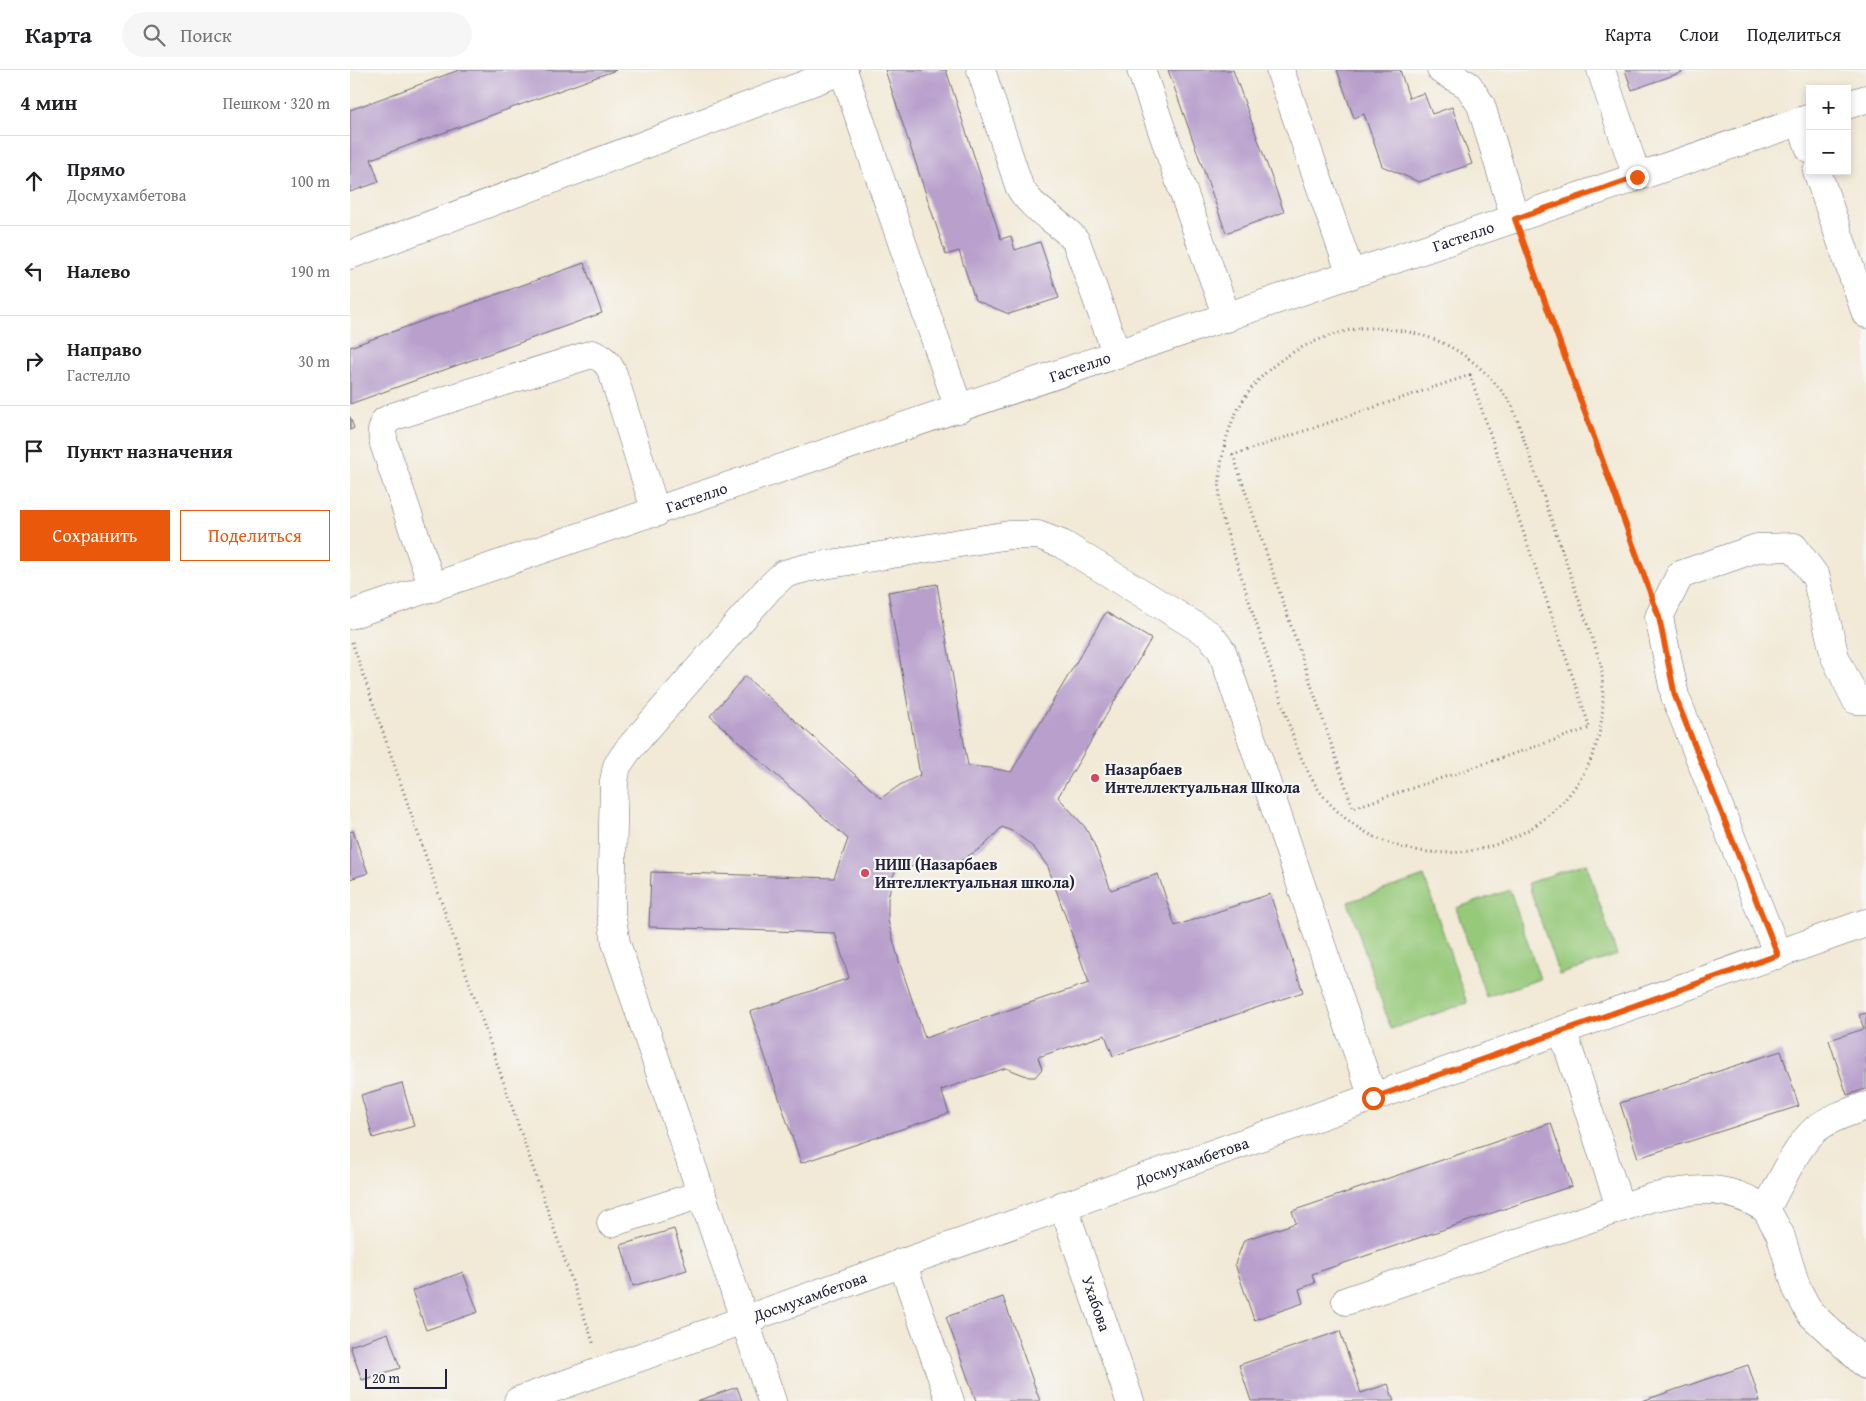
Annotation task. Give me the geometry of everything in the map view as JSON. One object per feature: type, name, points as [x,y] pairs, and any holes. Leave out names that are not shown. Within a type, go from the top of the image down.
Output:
[{"type":"street","points":[[350,255],[843,70],[960,409]]},
{"type":"street","points":[[981,70],[1018,186],[1024,197],[1068,232],[1076,242],[1117,356]]},
{"type":"street","points":[[1141,70],[1227,318]]},
{"type":"street","points":[[1280,70],[1351,275]]},
{"type":"street","points":[[1442,70],[1468,85],[1481,105],[1515,219]]},
{"type":"street","points":[[1601,70],[1637,177]]},
{"type":"street","points":[[1851,104],[1866,99]]},
{"type":"street","name":"Гастелло","points":[[350,615],[656,513],[1805,120]]},
{"type":"street","points":[[1818,175],[1866,314]]},
{"type":"street","points":[[433,588],[384,444],[382,431],[385,421],[395,416],[592,354],[602,358],[609,364],[656,513]]},
{"type":"street","points":[[772,1401],[612,928],[614,781],[617,766],[628,750],[768,589],[784,574],[806,568],[1009,535],[1038,535],[1062,544],[1202,630],[1217,642],[1222,651],[1373,1098]]},
{"type":"street","points":[[1778,955],[1675,696],[1659,617],[1680,575],[1757,548],[1794,547],[1816,577],[1835,657],[1856,700],[1866,700]]},
{"type":"street","name":"Досмухамбетова","points":[[518,1401],[902,1262],[1563,1032],[1866,923]]},
{"type":"street","points":[[1563,1032],[1620,1207]]},
{"type":"street","points":[[1766,1209],[1801,1147],[1816,1130],[1838,1116],[1866,1106]]},
{"type":"street","points":[[1346,1301],[1620,1207],[1660,1196],[1701,1189],[1746,1197],[1766,1209],[1780,1234],[1798,1289],[1810,1313],[1866,1365]]},
{"type":"street","points":[[611,1223],[702,1194]]},
{"type":"street","name":"Ухабова","points":[[1063,1205],[1130,1401]]},
{"type":"street","points":[[902,1262],[950,1401]]},
{"type":"path","points":[[1515,219],[1659,617]]},
{"type":"path","points":[[1360,328],[1410,331],[1435,339],[1458,350],[1497,384],[1512,405],[1601,664],[1604,690],[1602,717],[1597,743],[1587,767],[1573,790],[1549,816],[1535,827],[1512,840],[1487,849],[1461,854],[1434,854],[1408,850],[1383,841],[1360,828],[1338,812],[1321,793],[1306,770],[1296,746],[1220,511],[1218,484],[1220,459],[1227,434],[1237,410],[1251,389],[1268,370],[1296,350],[1335,333],[1360,328]]},
{"type":"path","points":[[1470,375],[1590,728],[1353,808],[1233,455],[1470,375]]},
{"type":"path","points":[[350,637],[603,1370]]},
{"type":"green space","points":[[1586,863],[1617,955],[1559,975],[1528,883]]},
{"type":"green space","points":[[1424,876],[1467,1003],[1391,1029],[1348,902]]},
{"type":"green space","points":[[1510,890],[1540,979],[1486,997],[1456,908]]},
{"type":"building","points":[[459,70],[616,70],[371,159],[379,182],[350,192],[350,110]]},
{"type":"building","points":[[885,70],[946,70],[1001,239],[1011,236],[1015,250],[1040,242],[1059,298],[1009,314],[975,300],[959,251],[946,255]]},
{"type":"building","points":[[1168,70],[1233,70],[1284,212],[1226,233]]},
{"type":"building","points":[[1337,70],[1400,70],[1409,98],[1424,93],[1432,114],[1452,107],[1472,164],[1419,182],[1382,166],[1364,114],[1354,118]]},
{"type":"building","points":[[1625,70],[1688,70],[1632,90]]},
{"type":"building","points":[[584,263],[602,313],[350,404],[350,347]]},
{"type":"building","points":[[350,417],[354,428],[350,430]]},
{"type":"building","name":"НИШ (Назарбаев Интеллектуальная школа)","points":[[937,584],[968,766],[1011,772],[1106,612],[1151,639],[1058,797],[1085,827],[1094,844],[1111,890],[1158,874],[1175,926],[1270,894],[1303,992],[1113,1056],[1105,1035],[1038,1057],[1042,1069],[1035,1077],[1029,1077],[1006,1068],[941,1090],[949,1113],[801,1163],[750,1012],[849,978],[835,933],[649,927],[651,872],[834,878],[848,839],[710,716],[745,676],[881,798],[900,785],[920,775],[888,592]],"holes":[[[1002,827],[1014,832],[1035,849],[1048,867],[1089,983],[925,1038],[899,961],[888,921],[888,899],[893,876],[898,866],[937,868],[962,860],[984,846]]]},
{"type":"building","points":[[353,831],[368,873],[350,879],[350,832]]},
{"type":"building","points":[[1866,1013],[1866,1089],[1847,1095],[1829,1040],[1864,1029],[1859,1015]]},
{"type":"building","points":[[1781,1051],[1799,1106],[1638,1158],[1620,1103]]},
{"type":"building","points":[[402,1083],[414,1126],[373,1138],[361,1095]]},
{"type":"building","points":[[1551,1123],[1572,1186],[1312,1274],[1315,1283],[1299,1289],[1303,1303],[1254,1320],[1235,1264],[1244,1240],[1296,1223],[1292,1211]]},
{"type":"building","points":[[674,1229],[687,1270],[633,1286],[621,1245]]},
{"type":"building","points":[[463,1272],[478,1312],[426,1330],[412,1291]]},
{"type":"building","points":[[1003,1297],[1040,1401],[976,1401],[946,1317]]},
{"type":"building","points":[[1340,1331],[1361,1393],[1388,1384],[1394,1401],[1251,1401],[1239,1365]]},
{"type":"building","points":[[388,1333],[400,1368],[362,1380],[350,1346]]},
{"type":"building","points":[[1748,1365],[1760,1401],[1642,1401]]},
{"type":"building","points":[[737,1387],[742,1401],[697,1401]]},
{"type":"place","name":"Назарбаев Интеллектуальная Школа","points":[[1095,778]]},
{"type":"place","name":"НИШ (Назарбаев Интеллектуальная школа)","points":[[865,873]]},
{"type":"route","points":[[1373,1098],[1778,955],[1746,880],[1675,696],[1659,617],[1515,219],[1637,177]]}]
